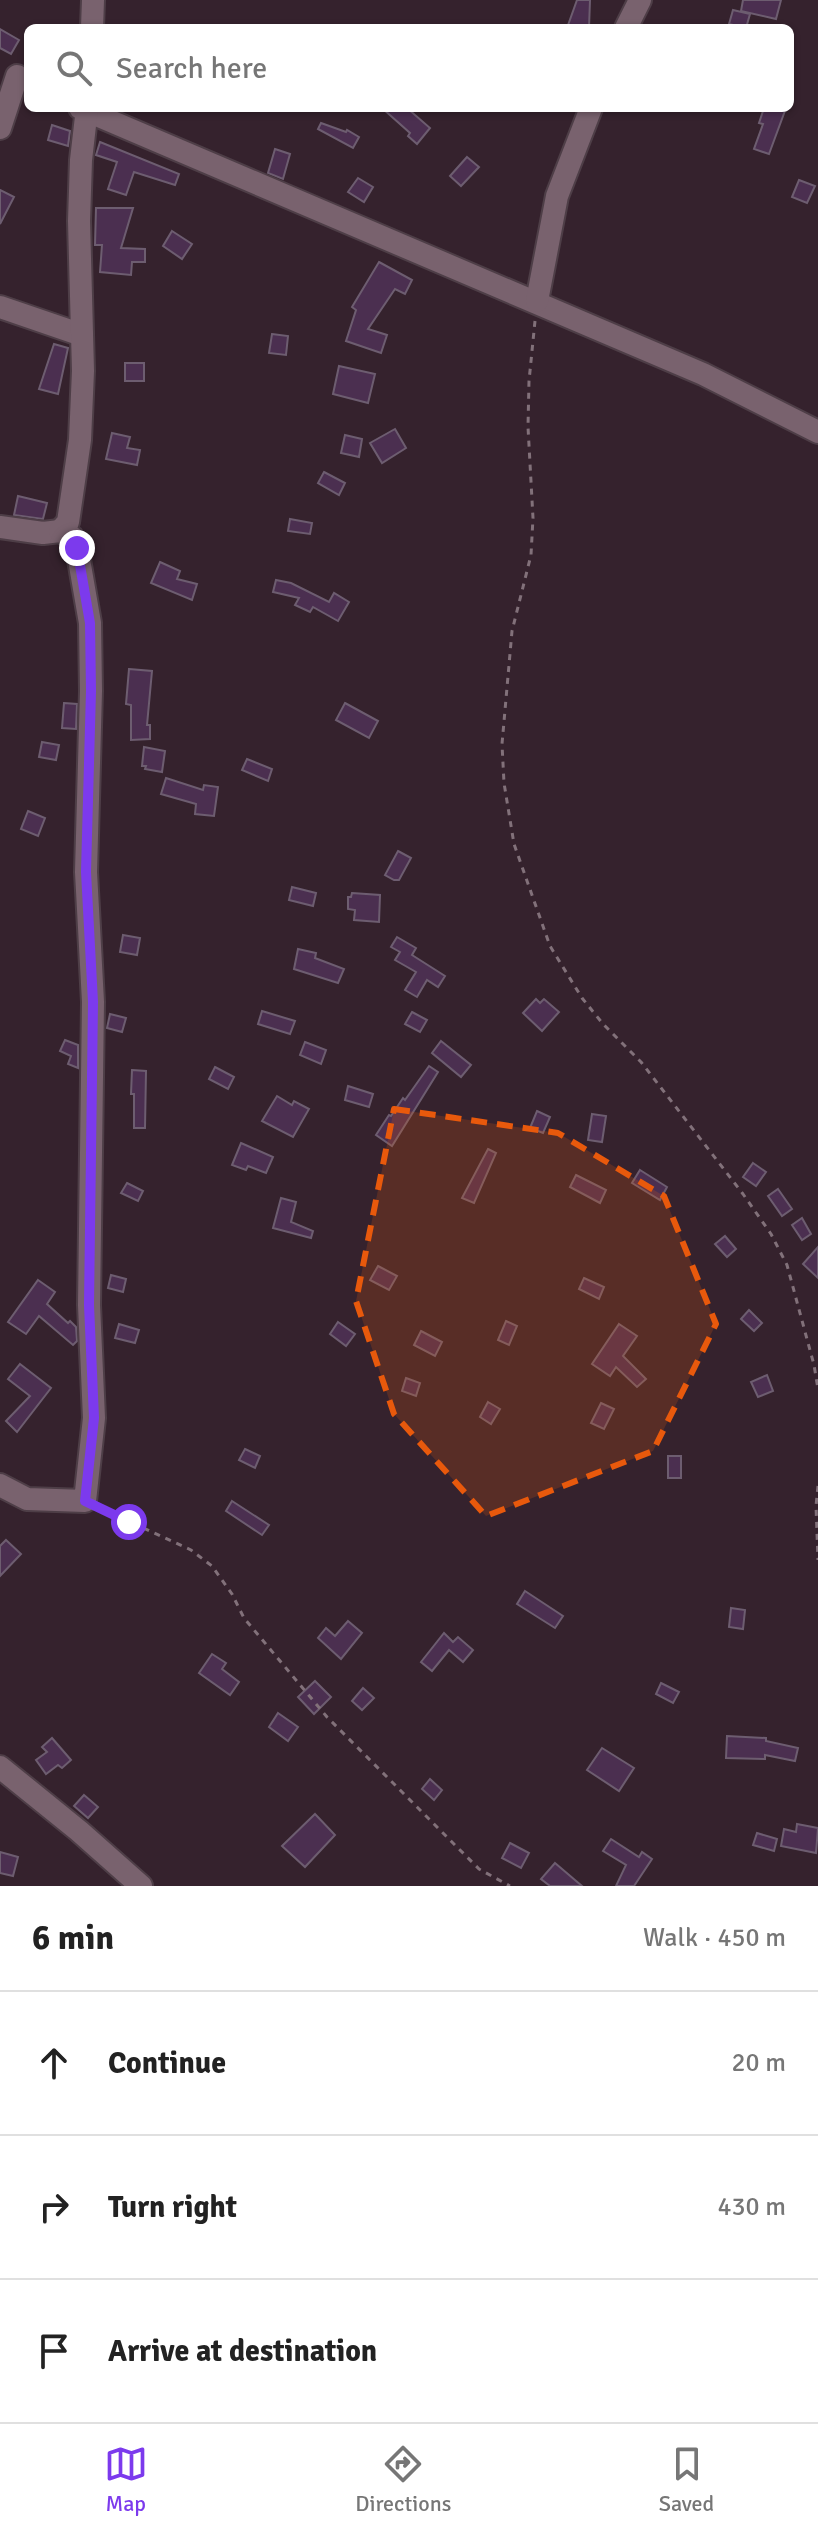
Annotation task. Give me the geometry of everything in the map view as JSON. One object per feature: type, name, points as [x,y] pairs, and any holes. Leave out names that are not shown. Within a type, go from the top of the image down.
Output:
[{"type":"street","points":[[92,24],[93,0]]},
{"type":"street","points":[[628,24],[640,0]]},
{"type":"street","points":[[0,128],[15,76]]},
{"type":"street","points":[[60,531],[68,522],[80,440],[83,371],[79,221],[85,112]]},
{"type":"street","points":[[92,112],[703,374],[818,432]]},
{"type":"street","points":[[537,301],[557,196],[589,112]]},
{"type":"street","points":[[0,307],[82,335]]},
{"type":"street","points":[[0,527],[43,533],[60,531],[72,537],[77,548],[90,623],[86,872],[93,1002],[89,1305],[94,1418],[85,1501],[27,1499],[0,1485]]},
{"type":"street","points":[[0,1767],[141,1886]]},
{"type":"path","points":[[537,301],[528,396],[532,543],[512,631],[502,744],[504,783],[514,844],[550,946],[582,998],[641,1062],[735,1182],[771,1234],[787,1265],[818,1389]]},
{"type":"path","points":[[818,1486],[818,1560]]},
{"type":"path","points":[[85,1501],[191,1550],[212,1566],[244,1618],[327,1717],[479,1869],[510,1886]]},
{"type":"highlighted area","points":[[394,1109],[558,1133],[664,1196],[716,1324],[653,1451],[486,1516],[394,1414],[356,1301]]},
{"type":"building","points":[[577,0],[590,0],[589,24],[568,24]]},
{"type":"building","points":[[743,0],[781,0],[776,19],[741,11]]},
{"type":"building","points":[[733,10],[750,14],[747,24],[729,24]]},
{"type":"building","points":[[0,29],[19,40],[11,54],[0,48]]},
{"type":"building","points":[[386,112],[412,112],[430,128],[417,144],[408,136],[410,133]]},
{"type":"building","points":[[763,112],[785,112],[769,154],[754,149],[763,124],[759,123]]},
{"type":"building","points":[[321,123],[347,130],[359,137],[353,148],[318,129]]},
{"type":"building","points":[[52,125],[70,131],[68,146],[48,140]]},
{"type":"building","points":[[100,142],[179,174],[175,185],[134,172],[126,195],[108,189],[117,162],[96,155]]},
{"type":"building","points":[[275,149],[290,154],[283,179],[268,173]]},
{"type":"building","points":[[467,157],[479,167],[461,186],[450,176]]},
{"type":"building","points":[[358,178],[373,187],[364,202],[348,192]]},
{"type":"building","points":[[799,180],[815,186],[807,203],[792,197]]},
{"type":"building","points":[[0,190],[14,197],[0,224]]},
{"type":"building","points":[[96,208],[133,208],[121,248],[145,249],[145,262],[132,262],[131,275],[100,272],[102,245],[95,245]]},
{"type":"building","points":[[172,231],[192,244],[182,259],[163,246]]},
{"type":"building","points":[[379,262],[412,280],[405,294],[395,289],[368,329],[387,335],[381,353],[346,341],[356,310],[352,307]]},
{"type":"building","points":[[272,334],[288,336],[286,355],[269,353]]},
{"type":"building","points":[[54,344],[68,348],[58,394],[39,389]]},
{"type":"building","points":[[125,363],[144,363],[144,381],[125,381]]},
{"type":"building","points":[[339,366],[375,374],[368,403],[333,394]]},
{"type":"building","points":[[395,429],[406,448],[382,463],[370,443]]},
{"type":"building","points":[[112,433],[130,437],[127,448],[140,450],[137,465],[106,459]]},
{"type":"building","points":[[345,435],[362,439],[359,457],[341,453]]},
{"type":"building","points":[[324,472],[345,483],[339,495],[318,483]]},
{"type":"building","points":[[18,496],[47,503],[43,519],[14,515]]},
{"type":"building","points":[[290,519],[312,523],[310,534],[288,531]]},
{"type":"building","points":[[160,562],[180,571],[177,579],[197,584],[192,600],[151,583]]},
{"type":"building","points":[[276,580],[291,583],[329,602],[334,593],[349,602],[338,621],[313,607],[310,612],[295,605],[299,598],[273,592]]},
{"type":"building","points":[[129,669],[152,671],[147,725],[150,725],[150,739],[131,740],[131,705],[126,704]]},
{"type":"building","points":[[64,703],[77,704],[76,729],[62,728]]},
{"type":"building","points":[[345,703],[378,721],[369,738],[336,720]]},
{"type":"building","points":[[42,742],[59,745],[56,760],[39,757]]},
{"type":"building","points":[[144,747],[165,751],[162,772],[142,766]]},
{"type":"building","points":[[247,759],[272,769],[268,781],[242,770]]},
{"type":"building","points":[[166,778],[203,790],[204,785],[218,787],[214,816],[195,814],[196,804],[161,794]]},
{"type":"building","points":[[28,811],[45,818],[38,836],[21,829]]},
{"type":"building","points":[[398,851],[411,858],[399,880],[394,880],[385,875]]},
{"type":"building","points":[[292,887],[316,893],[313,906],[289,900]]},
{"type":"building","points":[[352,893],[380,895],[379,922],[354,920],[355,910],[348,909],[348,897]]},
{"type":"building","points":[[123,935],[140,938],[137,955],[120,952]]},
{"type":"building","points":[[397,937],[416,948],[412,955],[445,976],[438,987],[427,980],[417,997],[405,990],[416,972],[395,960],[400,952],[391,947]]},
{"type":"building","points":[[298,949],[316,953],[315,958],[344,969],[338,983],[294,969]]},
{"type":"building","points":[[536,999],[540,1003],[544,999],[559,1012],[542,1031],[523,1013]]},
{"type":"building","points":[[262,1011],[295,1021],[290,1034],[258,1024]]},
{"type":"building","points":[[412,1012],[427,1020],[420,1032],[405,1024]]},
{"type":"building","points":[[110,1014],[126,1018],[122,1032],[107,1028]]},
{"type":"building","points":[[65,1040],[78,1045],[78,1068],[68,1064],[71,1056],[60,1051]]},
{"type":"building","points":[[441,1041],[471,1065],[461,1077],[432,1053]]},
{"type":"building","points":[[305,1042],[326,1050],[321,1064],[300,1055]]},
{"type":"building","points":[[429,1066],[438,1072],[392,1146],[376,1135]]},
{"type":"building","points":[[215,1067],[234,1077],[228,1089],[209,1079]]},
{"type":"building","points":[[132,1070],[146,1071],[145,1128],[134,1128]]},
{"type":"building","points":[[348,1086],[373,1094],[369,1107],[345,1100]]},
{"type":"building","points":[[277,1096],[292,1105],[294,1101],[309,1109],[293,1137],[262,1121]]},
{"type":"building","points":[[537,1111],[550,1117],[543,1133],[530,1128]]},
{"type":"building","points":[[592,1114],[606,1116],[602,1142],[588,1140]]},
{"type":"building","points":[[241,1143],[273,1157],[266,1173],[248,1166],[246,1170],[232,1165]]},
{"type":"building","points":[[488,1149],[496,1153],[474,1203],[462,1198]]},
{"type":"building","points":[[753,1163],[766,1172],[756,1186],[743,1177]]},
{"type":"building","points":[[640,1170],[667,1187],[660,1200],[632,1183]]},
{"type":"building","points":[[576,1175],[606,1190],[600,1203],[570,1187]]},
{"type":"building","points":[[127,1183],[143,1191],[138,1201],[121,1193]]},
{"type":"building","points":[[778,1189],[792,1209],[782,1216],[768,1196]]},
{"type":"building","points":[[281,1198],[296,1202],[291,1222],[313,1231],[311,1238],[273,1228]]},
{"type":"building","points":[[802,1218],[811,1234],[802,1240],[792,1225]]},
{"type":"building","points":[[725,1236],[736,1249],[727,1257],[715,1244]]},
{"type":"building","points":[[818,1247],[818,1278],[803,1264]]},
{"type":"building","points":[[378,1266],[397,1276],[389,1290],[370,1280]]},
{"type":"building","points":[[111,1275],[126,1279],[123,1292],[108,1288]]},
{"type":"building","points":[[584,1278],[604,1287],[599,1299],[579,1289]]},
{"type":"building","points":[[38,1280],[55,1292],[47,1304],[76,1327],[77,1341],[73,1345],[39,1316],[26,1334],[8,1322]]},
{"type":"building","points":[[749,1310],[762,1323],[754,1331],[741,1319]]},
{"type":"building","points":[[506,1321],[517,1326],[509,1345],[498,1340]]},
{"type":"building","points":[[338,1322],[355,1334],[346,1346],[330,1334]]},
{"type":"building","points":[[119,1324],[139,1330],[135,1343],[115,1338]]},
{"type":"building","points":[[619,1324],[637,1336],[623,1356],[646,1379],[637,1387],[616,1367],[610,1376],[592,1364]]},
{"type":"building","points":[[421,1331],[442,1342],[435,1356],[414,1345]]},
{"type":"building","points":[[20,1364],[51,1388],[17,1432],[6,1421],[30,1396],[8,1379]]},
{"type":"building","points":[[767,1375],[773,1391],[758,1397],[751,1382]]},
{"type":"building","points":[[406,1378],[420,1383],[416,1396],[402,1391]]},
{"type":"building","points":[[488,1402],[500,1409],[491,1424],[480,1417]]},
{"type":"building","points":[[601,1403],[614,1409],[604,1429],[591,1423]]},
{"type":"building","points":[[245,1449],[260,1456],[255,1468],[239,1460]]},
{"type":"building","points":[[668,1456],[681,1456],[681,1478],[668,1478]]},
{"type":"building","points":[[232,1501],[269,1525],[262,1535],[226,1511]]},
{"type":"building","points":[[6,1540],[21,1554],[0,1576],[0,1546]]},
{"type":"building","points":[[525,1591],[563,1616],[555,1628],[517,1604]]},
{"type":"building","points":[[731,1608],[745,1610],[743,1629],[729,1627]]},
{"type":"building","points":[[348,1621],[362,1633],[341,1659],[318,1638],[326,1628],[335,1636]]},
{"type":"building","points":[[444,1633],[453,1642],[458,1637],[473,1650],[463,1662],[449,1650],[432,1671],[421,1662]]},
{"type":"building","points":[[212,1654],[226,1663],[222,1669],[239,1682],[230,1695],[199,1673]]},
{"type":"building","points":[[315,1681],[331,1697],[314,1714],[298,1697]]},
{"type":"building","points":[[661,1683],[679,1692],[673,1703],[656,1694]]},
{"type":"building","points":[[363,1688],[374,1698],[362,1710],[352,1701]]},
{"type":"building","points":[[278,1713],[298,1727],[288,1741],[269,1727]]},
{"type":"building","points":[[727,1736],[766,1738],[766,1741],[798,1748],[795,1761],[765,1755],[765,1759],[726,1758]]},
{"type":"building","points":[[52,1738],[71,1760],[62,1768],[58,1765],[46,1774],[36,1760],[47,1752],[42,1747]]},
{"type":"building","points":[[602,1748],[634,1768],[619,1791],[587,1770]]},
{"type":"building","points":[[430,1779],[442,1790],[434,1800],[422,1789]]},
{"type":"building","points":[[84,1795],[98,1807],[88,1818],[74,1806]]},
{"type":"building","points":[[315,1814],[335,1835],[305,1867],[282,1846]]},
{"type":"building","points":[[797,1824],[818,1828],[816,1853],[781,1846],[784,1829],[796,1832]]},
{"type":"building","points":[[757,1833],[777,1839],[774,1851],[753,1845]]},
{"type":"building","points":[[611,1839],[639,1857],[642,1852],[652,1859],[634,1886],[616,1886],[626,1865],[603,1851]]},
{"type":"building","points":[[510,1843],[529,1853],[521,1868],[502,1858]]},
{"type":"building","points":[[0,1852],[18,1857],[13,1876],[0,1873]]},
{"type":"building","points":[[555,1863],[582,1886],[550,1886],[541,1879]]},
{"type":"route","points":[[77,548],[90,623],[91,691],[86,872],[93,1002],[89,1305],[94,1418],[85,1501],[129,1522]]}]
